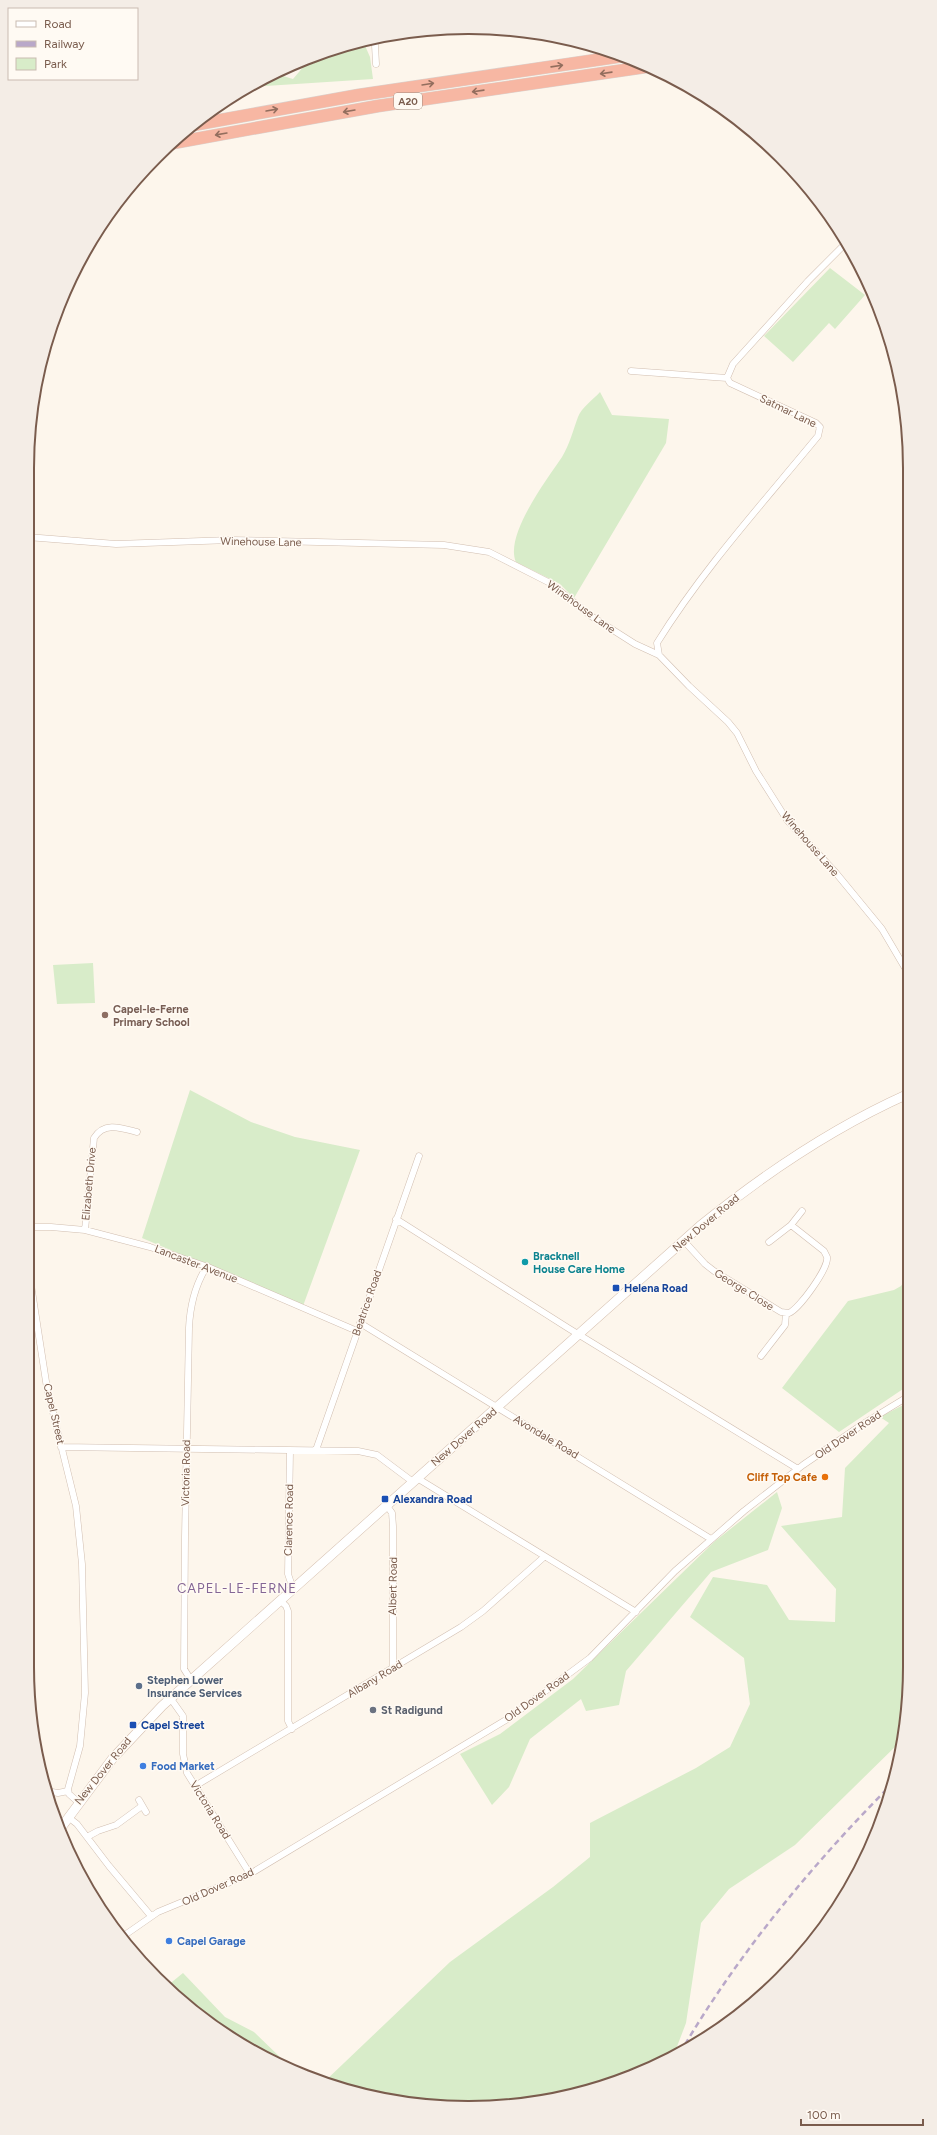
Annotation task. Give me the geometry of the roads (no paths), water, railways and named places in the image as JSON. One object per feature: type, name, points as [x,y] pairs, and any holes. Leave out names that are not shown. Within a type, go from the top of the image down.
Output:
[{"type":"highway","name":"A20","points":[[206,123],[367,94],[610,58]]},
{"type":"highway","name":"A20","points":[[183,141],[378,106],[637,68]]},
{"type":"main road","name":"New Dover Road","points":[[64,1824],[78,1802],[134,1734],[170,1699],[684,1241],[736,1198],[782,1164],[834,1132],[903,1097]]},
{"type":"street","points":[[375,44],[376,64]]},
{"type":"street","points":[[630,371],[727,378],[734,364],[808,281],[842,247]]},
{"type":"street","name":"Satmar Lane","points":[[659,655],[657,644],[667,628],[724,550],[818,436],[820,426],[816,423],[730,383],[727,378]]},
{"type":"street","name":"Winehouse Lane","points":[[34,538],[116,544],[231,540],[444,545],[489,552],[550,584],[591,616],[635,644],[659,655],[689,686],[733,726],[756,771],[787,820],[836,873],[878,924],[890,940],[903,964]]},
{"type":"street","name":"Elizabeth Drive","points":[[85,1230],[94,1138],[99,1130],[109,1126],[137,1132]]},
{"type":"street","name":"Beatrice Road","points":[[316,1450],[419,1156]]},
{"type":"street","points":[[769,1242],[791,1225],[802,1211]]},
{"type":"street","points":[[396,1219],[578,1334],[798,1469]]},
{"type":"street","name":"George Close","points":[[684,1241],[709,1267],[756,1298],[786,1314],[793,1312],[798,1306],[826,1266],[828,1259],[824,1251],[791,1225]]},
{"type":"street","name":"Lancaster Avenue","points":[[34,1227],[85,1230],[150,1247],[207,1266],[357,1331]]},
{"type":"street","name":"Victoria Road","points":[[191,1680],[184,1672],[186,1449],[190,1315],[196,1288],[207,1266]]},
{"type":"street","name":"Capel Street","points":[[34,1304],[47,1388],[72,1486],[80,1542],[85,1674],[80,1746],[68,1791]]},
{"type":"street","points":[[761,1356],[785,1325],[786,1314]]},
{"type":"street","name":"Avondale Road","points":[[360,1323],[711,1539]]},
{"type":"street","name":"Old Dover Road","points":[[126,1934],[150,1916],[250,1874],[509,1718],[590,1658],[675,1571],[711,1539],[798,1469],[862,1424],[903,1400]]},
{"type":"street","points":[[61,1446],[290,1451],[316,1450],[374,1453],[415,1480],[636,1612]]},
{"type":"street","name":"Clarence Road","points":[[290,1451],[288,1574],[291,1583],[296,1587]]},
{"type":"street","name":"Albert Road","points":[[387,1506],[392,1513],[393,1526],[393,1668]]},
{"type":"street","name":"Albany Road","points":[[195,1786],[467,1624],[544,1557]]},
{"type":"street","points":[[280,1600],[286,1606],[288,1612],[288,1721],[292,1729]]},
{"type":"street","name":"Victoria Road","points":[[170,1699],[183,1716],[183,1758],[187,1774],[250,1874]]},
{"type":"street","points":[[53,1792],[58,1793],[68,1791],[78,1802]]},
{"type":"street","points":[[87,1837],[98,1830],[116,1825],[142,1806]]},
{"type":"street","points":[[68,1817],[75,1822],[150,1916]]},
{"type":"railway","points":[[686,2043],[726,1981],[778,1911],[835,1844],[884,1792]]},
{"type":"place","name":"Capel-le-Ferne Primary School","points":[[105,1015]]},
{"type":"place","name":"Bracknell House Care Home","points":[[525,1262]]},
{"type":"place","name":"Helena Road","points":[[616,1288]]},
{"type":"place","name":"Cliff Top Cafe","points":[[825,1477]]},
{"type":"place","name":"Alexandra Road","points":[[385,1499]]},
{"type":"place","name":"Stephen Lower Insurance Services","points":[[139,1686]]},
{"type":"place","name":"St Radigund","points":[[373,1710]]},
{"type":"place","name":"Capel Street","points":[[133,1725]]},
{"type":"place","name":"Food Market","points":[[143,1766]]},
{"type":"place","name":"Capel Garage","points":[[169,1941]]},
{"type":"district","name":"CAPEL-LE-FERNE","points":[[237,1588]]}]
